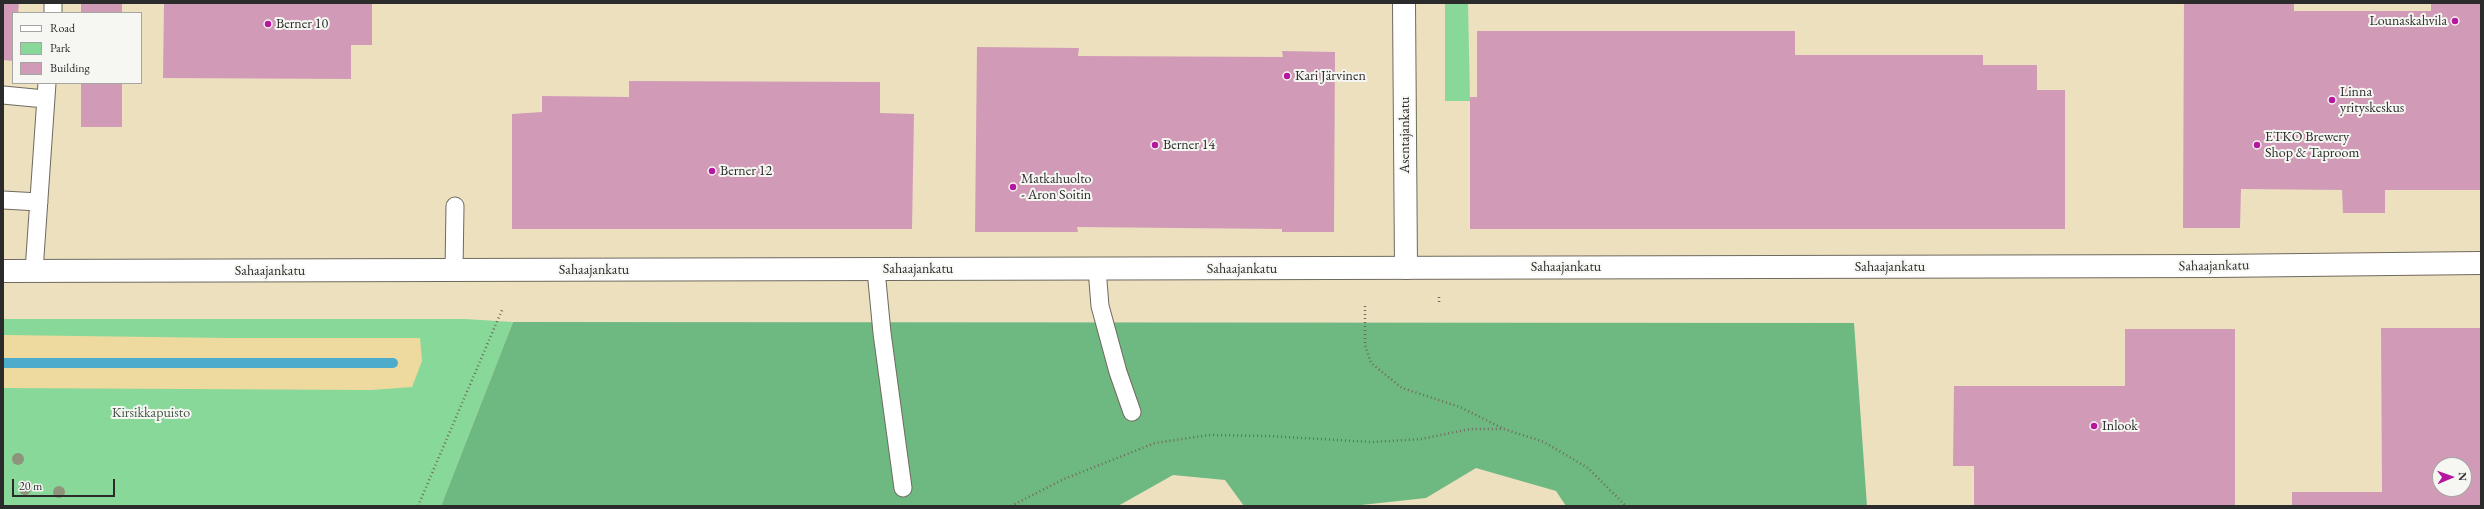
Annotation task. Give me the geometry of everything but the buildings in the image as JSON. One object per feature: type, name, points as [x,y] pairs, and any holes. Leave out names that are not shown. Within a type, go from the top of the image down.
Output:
[{"type":"main road","name":"Asentajankatu","points":[[1404,3],[1406,268]]},
{"type":"main road","name":"Sahaajankatu","points":[[3,271],[2215,266],[2481,263]]},
{"type":"lane","points":[[3,95],[46,91],[34,271]]},
{"type":"lane","points":[[3,200],[39,202]]},
{"type":"lane","points":[[454,270],[455,206]]},
{"type":"lane","points":[[1097,269],[1100,306],[1118,372],[1132,412]]},
{"type":"lane","points":[[876,270],[882,333],[903,488]]},
{"type":"path","points":[[1365,306],[1365,345],[1371,363],[1402,388],[1460,407],[1504,429],[1544,442],[1588,468],[1626,506]]},
{"type":"path","points":[[418,506],[502,310]]},
{"type":"path","points":[[1011,506],[1064,479],[1155,443],[1209,434],[1372,442],[1421,439],[1470,429],[1504,429]]},
{"type":"green space","points":[[1445,3],[1468,3],[1470,101],[1445,101]]},
{"type":"green space","name":"Kirsikkapuisto","points":[[3,319],[465,319],[513,322],[441,506],[3,506]]},
{"type":"green space","points":[[513,322],[1854,323],[1867,506],[1566,506],[1556,491],[1476,468],[1426,498],[1352,506],[1244,506],[1225,480],[1173,475],[1118,506],[441,506]]},
{"type":"sand","points":[[3,335],[226,338],[420,338],[422,361],[412,387],[371,390],[3,388]]},
{"type":"waterway","points":[[3,363],[393,363]]},
{"type":"place","name":"Lounaskahvila","points":[[2455,21]]},
{"type":"place","name":"Berner 10","points":[[268,24]]},
{"type":"place","name":"Kari Järvinen","points":[[1287,76]]},
{"type":"place","name":"Linna yrityskeskus","points":[[2332,100]]},
{"type":"place","name":"Berner 14","points":[[1155,145]]},
{"type":"place","name":"ETKO Brewery Shop & Taproom","points":[[2257,145]]},
{"type":"place","name":"Berner 12","points":[[712,171]]},
{"type":"place","name":"Matkahuolto - Aron Soitin","points":[[1013,187]]},
{"type":"place","name":"Inlook","points":[[2094,426]]}]
